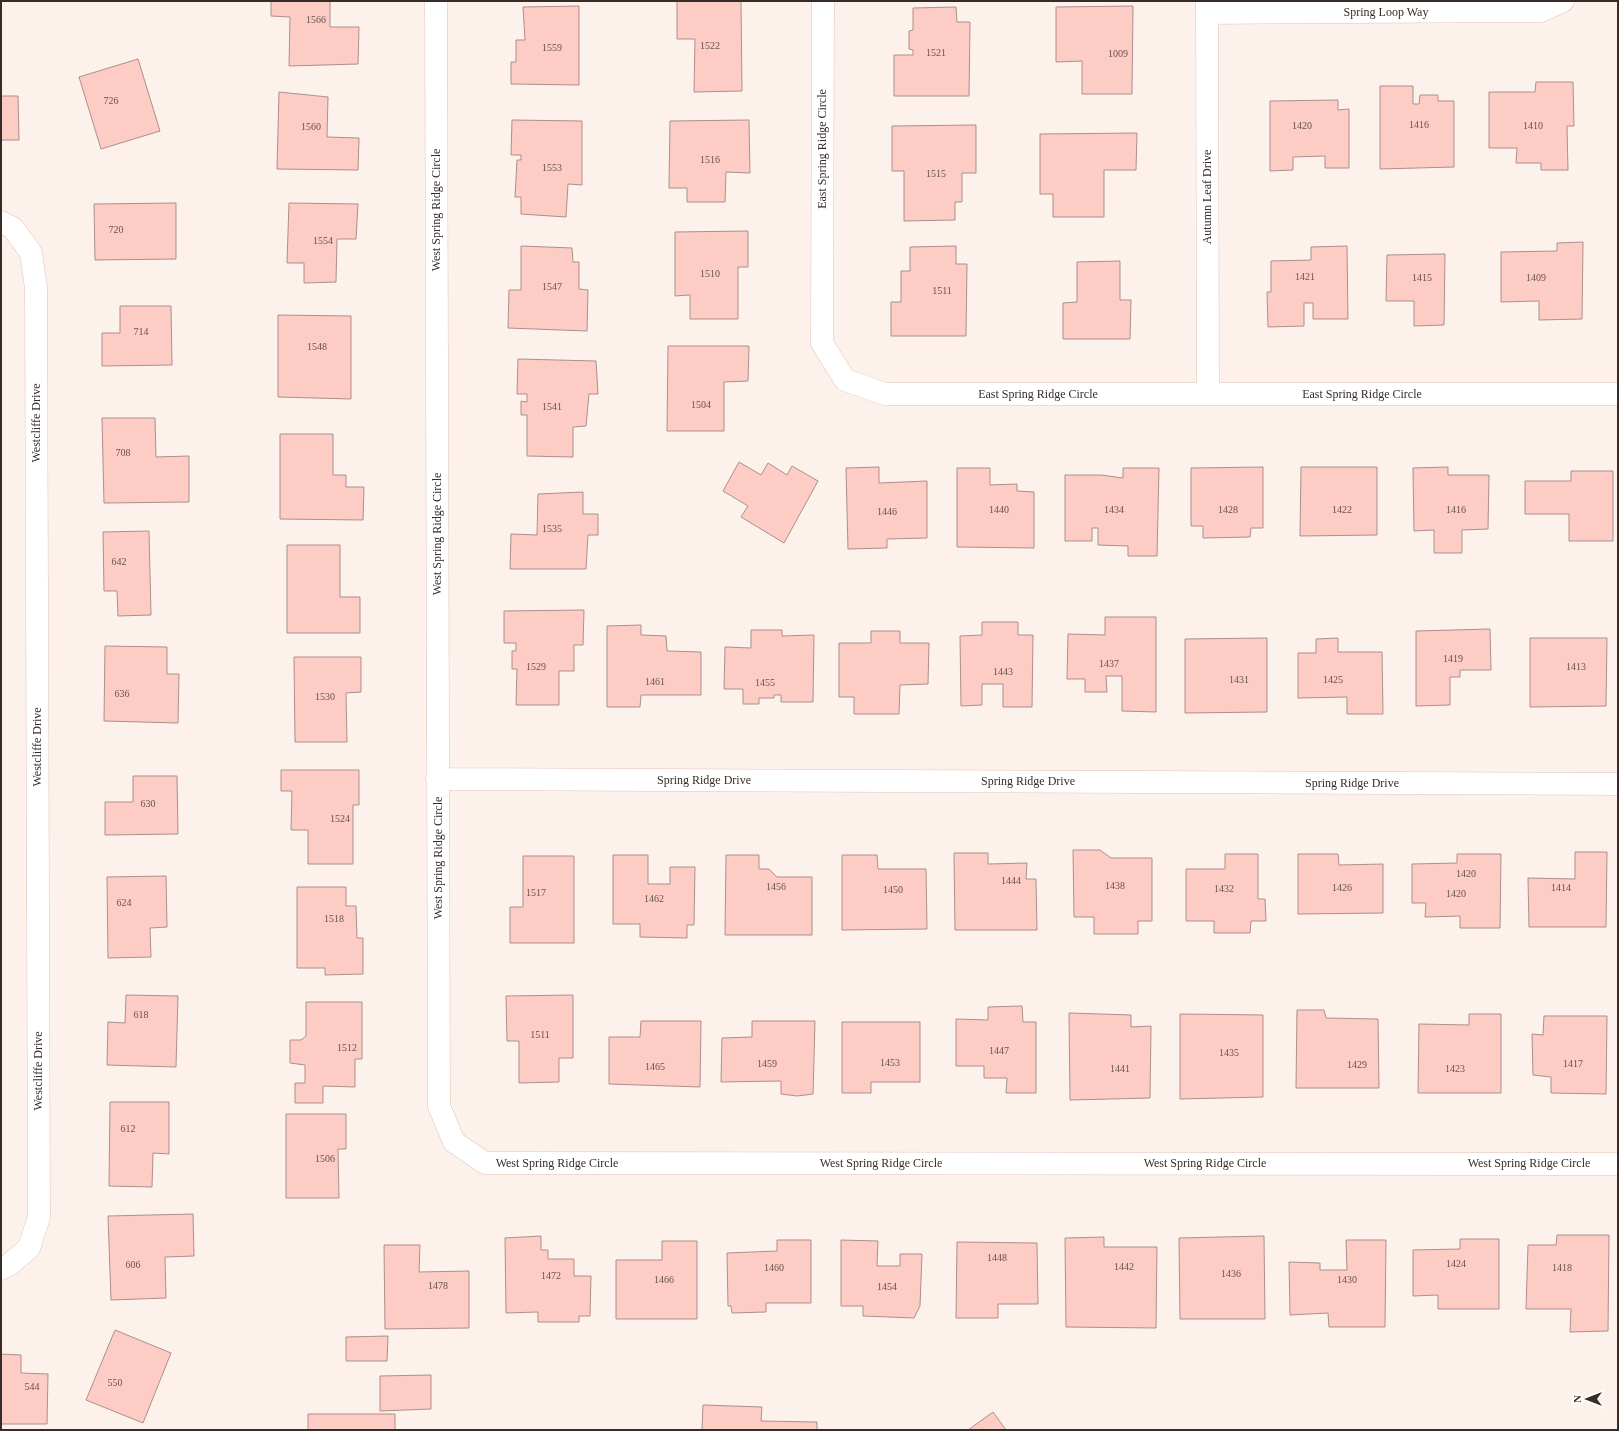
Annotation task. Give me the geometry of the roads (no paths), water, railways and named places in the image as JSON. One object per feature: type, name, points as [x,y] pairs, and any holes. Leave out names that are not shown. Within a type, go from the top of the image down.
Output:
[{"type":"street","name":"West Spring Ridge Circle","points":[[436,1],[439,1106],[454,1142],[485,1163],[1618,1164]]},
{"type":"street","name":"East Spring Ridge Circle","points":[[823,1],[822,343],[845,380],[885,394],[1618,394]]},
{"type":"street","name":"Spring Loop Way","points":[[1207,7],[1541,11],[1564,1]]},
{"type":"street","name":"Autumn Leaf Drive","points":[[1207,7],[1208,394]]},
{"type":"street","name":"Westcliffe Drive","points":[[1,222],[13,228],[31,253],[36,288],[39,1217],[29,1248],[9,1265],[1,1269]]},
{"type":"street","name":"Spring Ridge Drive","points":[[437,779],[1618,784]]}]
